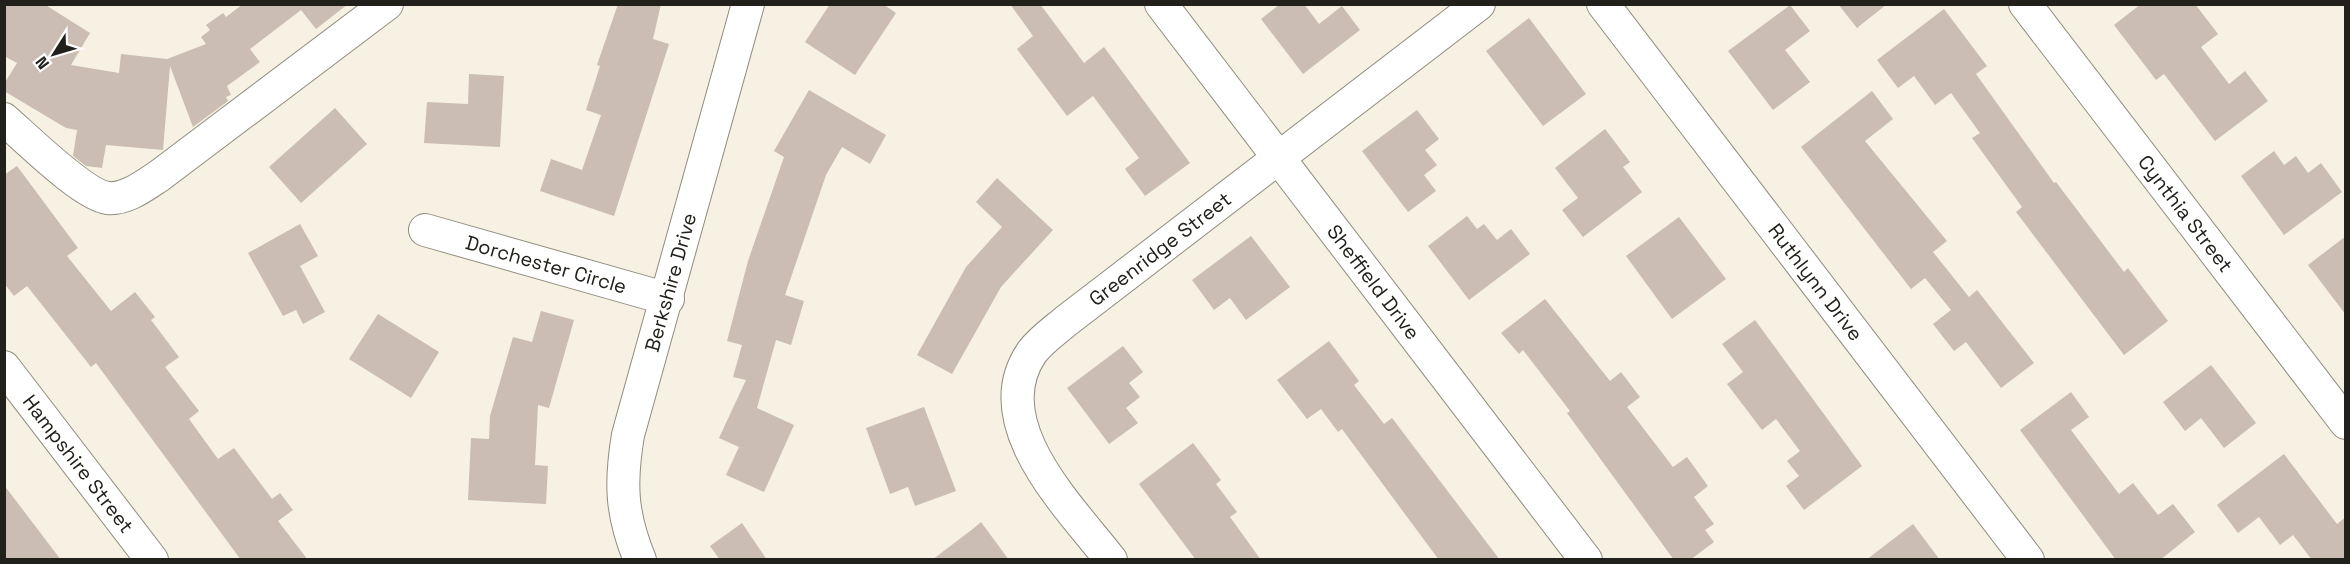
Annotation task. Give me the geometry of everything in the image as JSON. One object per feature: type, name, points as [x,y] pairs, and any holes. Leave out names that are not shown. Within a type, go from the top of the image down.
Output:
[{"type":"street","points":[[4,119],[82,186],[108,198],[124,195],[159,176],[387,4]]},
{"type":"street","name":"Berkshire Drive","points":[[640,560],[623,508],[623,464],[634,410],[668,299],[748,4]]},
{"type":"street","name":"Sheffield Drive","points":[[1161,4],[1586,560]]},
{"type":"street","name":"Greenridge Street","points":[[1110,560],[1054,487],[1028,446],[1018,412],[1019,389],[1026,363],[1047,336],[1479,4]]},
{"type":"street","name":"Ruthlynn Drive","points":[[1603,4],[2028,560]]},
{"type":"street","name":"Cynthia Street","points":[[2025,4],[2346,423]]},
{"type":"street","name":"Dorchester Circle","points":[[425,230],[668,299]]},
{"type":"street","name":"Hampshire Street","points":[[4,367],[152,560]]},
{"type":"building","points":[[4,4],[44,4],[90,33],[71,65],[119,73],[121,54],[167,59],[206,44],[201,37],[210,30],[206,25],[223,13],[226,17],[243,4],[348,4],[316,29],[301,10],[250,49],[260,62],[227,86],[231,95],[226,97],[228,101],[193,127],[170,66],[163,150],[106,145],[102,168],[86,166],[73,156],[77,130],[66,128],[4,91],[4,84],[17,63],[4,56]]},
{"type":"building","points":[[618,4],[661,4],[653,39],[669,44],[614,216],[540,191],[551,159],[582,170],[601,115],[586,110],[600,66],[597,65]]},
{"type":"building","points":[[830,4],[883,4],[896,13],[855,75],[805,42]]},
{"type":"building","points":[[1010,4],[1040,4],[1084,63],[1104,47],[1190,163],[1145,196],[1125,169],[1139,158],[1093,96],[1067,116],[1017,49],[1033,36]]},
{"type":"building","points":[[1280,4],[1304,4],[1319,24],[1342,6],[1360,30],[1303,74],[1261,19]]},
{"type":"building","points":[[1838,4],[1887,4],[1857,28]]},
{"type":"building","points":[[2141,4],[2195,4],[2218,34],[2201,47],[2229,84],[2245,71],[2268,101],[2215,141],[2164,74],[2156,80],[2114,25]]},
{"type":"building","points":[[1790,5],[1810,31],[1785,50],[1810,82],[1773,110],[1728,51]]},
{"type":"building","points":[[1944,9],[1987,66],[1976,74],[2054,183],[2056,182],[2124,272],[2128,268],[2168,321],[2124,355],[2016,212],[2022,207],[1972,138],[1980,133],[1951,93],[1935,105],[1914,76],[1898,88],[1877,60]]},
{"type":"building","points":[[1529,18],[1586,94],[1543,126],[1486,51]]},
{"type":"building","points":[[469,74],[504,76],[500,147],[424,143],[427,102],[468,104]]},
{"type":"building","points":[[809,90],[886,135],[870,164],[842,147],[826,175],[785,295],[804,301],[791,345],[776,340],[757,408],[794,425],[764,492],[726,475],[739,447],[719,438],[746,380],[733,377],[742,345],[727,341],[748,261],[784,157],[774,151]]},
{"type":"building","points":[[1872,91],[1893,119],[1865,141],[1947,241],[1933,252],[1969,297],[1977,290],[2034,363],[2001,388],[1966,342],[1954,351],[1933,324],[1951,310],[1925,278],[1911,289],[1801,147]]},
{"type":"building","points":[[335,108],[367,144],[301,203],[269,167]]},
{"type":"building","points":[[1417,110],[1439,139],[1425,150],[1437,165],[1424,175],[1436,191],[1408,212],[1362,151]]},
{"type":"building","points":[[1605,129],[1630,162],[1623,167],[1642,192],[1583,237],[1562,210],[1578,198],[1555,168]]},
{"type":"building","points":[[2274,151],[2284,165],[2296,156],[2308,173],[2321,163],[2342,192],[2284,235],[2241,176]]},
{"type":"building","points":[[17,166],[78,248],[67,256],[111,311],[135,292],[155,317],[151,320],[179,357],[165,367],[199,411],[189,419],[218,459],[234,448],[272,499],[280,493],[293,510],[278,521],[308,560],[241,560],[96,363],[91,367],[27,286],[14,296],[4,283],[4,175]]},
{"type":"building","points":[[997,178],[1053,230],[1001,287],[952,374],[917,355],[966,267],[1002,227],[976,202]]},
{"type":"building","points":[[1467,216],[1477,229],[1484,224],[1497,240],[1511,229],[1530,254],[1469,300],[1428,246]]},
{"type":"building","points":[[1679,217],[1726,279],[1672,319],[1626,256]]},
{"type":"building","points":[[300,224],[318,256],[300,266],[325,312],[303,324],[296,310],[283,316],[248,253]]},
{"type":"building","points":[[1251,236],[1290,287],[1246,320],[1230,298],[1214,310],[1192,280]]},
{"type":"building","points":[[2346,236],[2346,315],[2308,265]]},
{"type":"building","points":[[1545,299],[1610,381],[1621,372],[1640,397],[1627,407],[1673,467],[1687,457],[1708,486],[1694,497],[1714,524],[1705,530],[1714,542],[1690,560],[1674,560],[1567,413],[1570,411],[1523,350],[1519,354],[1501,333]]},
{"type":"building","points":[[541,311],[574,320],[549,408],[538,405],[535,465],[548,466],[546,504],[468,500],[471,438],[489,439],[490,416],[513,337],[532,342]]},
{"type":"building","points":[[378,314],[439,352],[411,398],[349,359]]},
{"type":"building","points":[[1755,320],[1862,466],[1804,510],[1786,486],[1799,476],[1787,461],[1800,451],[1776,419],[1762,430],[1727,384],[1743,372],[1722,344]]},
{"type":"building","points":[[1329,341],[1359,381],[1354,385],[1384,424],[1392,418],[1500,560],[1439,560],[1342,429],[1338,432],[1321,409],[1307,419],[1277,380]]},
{"type":"building","points":[[1123,346],[1143,372],[1129,383],[1140,397],[1126,408],[1138,423],[1109,444],[1067,388]]},
{"type":"building","points":[[2211,365],[2256,423],[2224,448],[2201,418],[2185,431],[2163,402]]},
{"type":"building","points":[[2071,392],[2089,417],[2071,430],[2119,494],[2133,483],[2158,515],[2173,504],[2195,532],[2160,560],[2116,560],[2020,430]]},
{"type":"building","points":[[924,407],[956,491],[915,506],[908,487],[890,494],[866,428]]},
{"type":"building","points":[[1193,443],[1221,480],[1216,484],[1237,512],[1230,517],[1261,560],[1196,560],[1139,484]]},
{"type":"building","points":[[2284,454],[2337,524],[2346,517],[2346,560],[2312,560],[2293,535],[2280,545],[2259,517],[2238,533],[2217,505]]},
{"type":"building","points":[[4,485],[61,560],[4,560]]},
{"type":"building","points":[[981,522],[1009,560],[932,560],[974,528]]},
{"type":"building","points":[[742,523],[767,560],[720,560],[710,546]]},
{"type":"building","points":[[1913,524],[1940,560],[1866,560]]}]
